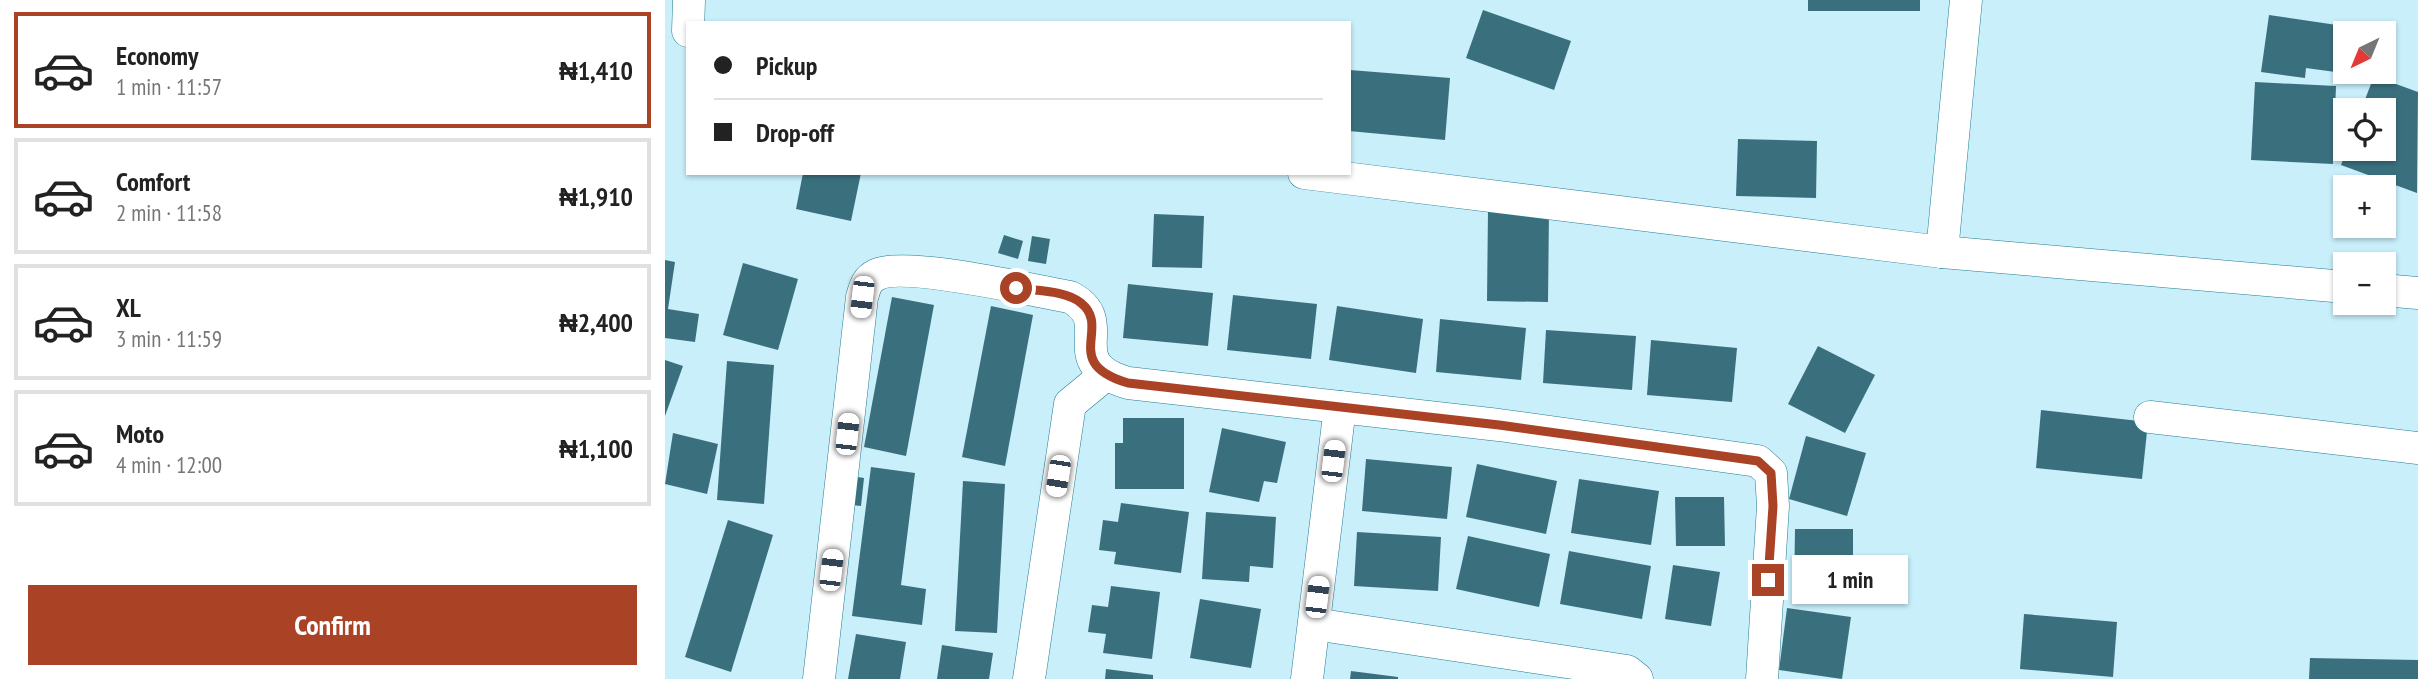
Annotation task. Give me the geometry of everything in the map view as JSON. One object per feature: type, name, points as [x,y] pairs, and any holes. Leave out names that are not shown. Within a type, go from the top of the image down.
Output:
[{"type":"street","points":[[688,21],[689,0]]},
{"type":"street","points":[[1942,252],[1966,0]]},
{"type":"street","points":[[1320,175],[1942,252],[2333,286]]},
{"type":"street","points":[[819,679],[862,297],[867,281],[878,273],[908,270],[1070,297],[1083,304],[1091,324],[1091,359],[1104,376],[1128,383],[1499,425],[1758,461],[1771,473],[1773,506],[1762,679]]},
{"type":"street","points":[[2396,291],[2418,293]]},
{"type":"street","points":[[1029,679],[1070,404],[1104,376]]},
{"type":"street","points":[[1307,679],[1340,407]]},
{"type":"street","points":[[2150,417],[2418,448]]},
{"type":"street","points":[[1314,624],[1627,671],[1636,679]]},
{"type":"building","points":[[1808,0],[1920,0],[1920,11],[1808,11]]},
{"type":"building","points":[[1483,10],[1571,41],[1554,90],[1466,58]]},
{"type":"building","points":[[2269,15],[2333,24],[2333,72],[2306,68],[2305,78],[2261,72]]},
{"type":"building","points":[[1351,70],[1450,78],[1445,140],[1351,131]]},
{"type":"building","points":[[2255,82],[2336,86],[2336,98],[2333,98],[2333,164],[2251,160]]},
{"type":"building","points":[[2371,84],[2396,84],[2418,92],[2417,193],[2396,185],[2396,175],[2368,175],[2341,165],[2342,161],[2396,161],[2396,98],[2366,98]]},
{"type":"building","points":[[1738,139],[1817,141],[1816,198],[1736,196]]},
{"type":"building","points":[[803,175],[861,175],[851,221],[796,209]]},
{"type":"building","points":[[1488,210],[1549,211],[1548,302],[1487,301]]},
{"type":"building","points":[[1154,214],[1204,216],[1202,268],[1152,267]]},
{"type":"building","points":[[1004,235],[1023,241],[1018,259],[998,253]]},
{"type":"building","points":[[1032,236],[1050,239],[1046,264],[1028,261]]},
{"type":"building","points":[[665,260],[675,262],[668,309],[699,314],[695,342],[665,338]]},
{"type":"building","points":[[743,263],[798,279],[778,350],[723,335]]},
{"type":"building","points":[[1128,284],[1213,293],[1208,346],[1123,338]]},
{"type":"building","points":[[1233,295],[1317,304],[1311,359],[1227,350]]},
{"type":"building","points":[[892,297],[934,305],[906,456],[864,447]]},
{"type":"building","points":[[991,306],[1033,315],[1005,466],[962,457]]},
{"type":"building","points":[[1337,306],[1423,319],[1416,373],[1329,360]]},
{"type":"building","points":[[1440,319],[1526,328],[1521,380],[1436,372]]},
{"type":"building","points":[[1546,330],[1636,336],[1632,390],[1543,383]]},
{"type":"building","points":[[1651,340],[1737,348],[1732,402],[1647,395]]},
{"type":"building","points":[[1818,346],[1875,375],[1845,433],[1788,404]]},
{"type":"building","points":[[665,360],[683,366],[665,416]]},
{"type":"building","points":[[727,361],[774,365],[764,504],[717,500]]},
{"type":"building","points":[[2041,410],[2148,422],[2142,479],[2036,468]]},
{"type":"building","points":[[1123,418],[1184,418],[1184,489],[1115,489],[1115,443],[1123,443]]},
{"type":"building","points":[[1222,428],[1286,442],[1277,483],[1264,481],[1259,502],[1209,492]]},
{"type":"building","points":[[673,433],[718,444],[707,494],[665,484]]},
{"type":"building","points":[[1806,436],[1866,453],[1847,516],[1789,499]]},
{"type":"building","points":[[1366,459],[1452,467],[1447,519],[1362,511]]},
{"type":"building","points":[[1477,464],[1557,481],[1546,534],[1466,517]]},
{"type":"building","points":[[871,467],[915,473],[901,585],[926,589],[922,625],[852,616]]},
{"type":"building","points":[[845,475],[864,478],[861,506],[842,504]]},
{"type":"building","points":[[1579,479],[1659,491],[1651,545],[1571,533]]},
{"type":"building","points":[[963,481],[1005,484],[997,633],[955,631]]},
{"type":"building","points":[[1675,497],[1724,497],[1725,546],[1676,546]]},
{"type":"building","points":[[1121,503],[1189,512],[1181,573],[1114,564],[1116,552],[1099,550],[1103,520],[1118,522]]},
{"type":"building","points":[[1206,512],[1276,517],[1273,568],[1250,566],[1249,582],[1202,579]]},
{"type":"building","points":[[728,520],[773,535],[731,672],[685,657]]},
{"type":"building","points":[[1795,529],[1853,529],[1853,597],[1794,596]]},
{"type":"building","points":[[1357,532],[1441,537],[1438,591],[1354,586]]},
{"type":"building","points":[[1468,536],[1550,554],[1539,607],[1456,589]]},
{"type":"building","points":[[1569,551],[1651,566],[1642,619],[1560,604]]},
{"type":"building","points":[[1673,565],[1720,572],[1711,626],[1665,619]]},
{"type":"building","points":[[1111,586],[1160,592],[1152,659],[1103,653],[1106,634],[1088,632],[1092,605],[1108,607]]},
{"type":"building","points":[[1200,599],[1261,609],[1251,668],[1190,658]]},
{"type":"building","points":[[1787,608],[1851,617],[1842,679],[1779,670]]},
{"type":"building","points":[[2024,614],[2117,622],[2113,677],[2020,669]]},
{"type":"building","points":[[856,634],[906,642],[900,679],[848,679]]},
{"type":"building","points":[[942,645],[993,653],[989,679],[937,679]]},
{"type":"building","points":[[2310,658],[2418,660],[2418,679],[2309,679]]},
{"type":"building","points":[[1106,669],[1153,675],[1153,679],[1105,679]]},
{"type":"building","points":[[1351,671],[1398,677],[1398,679],[1350,679]]},
{"type":"route","points":[[1016,288],[1070,297],[1083,304],[1091,324],[1091,359],[1104,376],[1128,383],[1499,425],[1758,461],[1771,473],[1773,506],[1768,580]]}]
